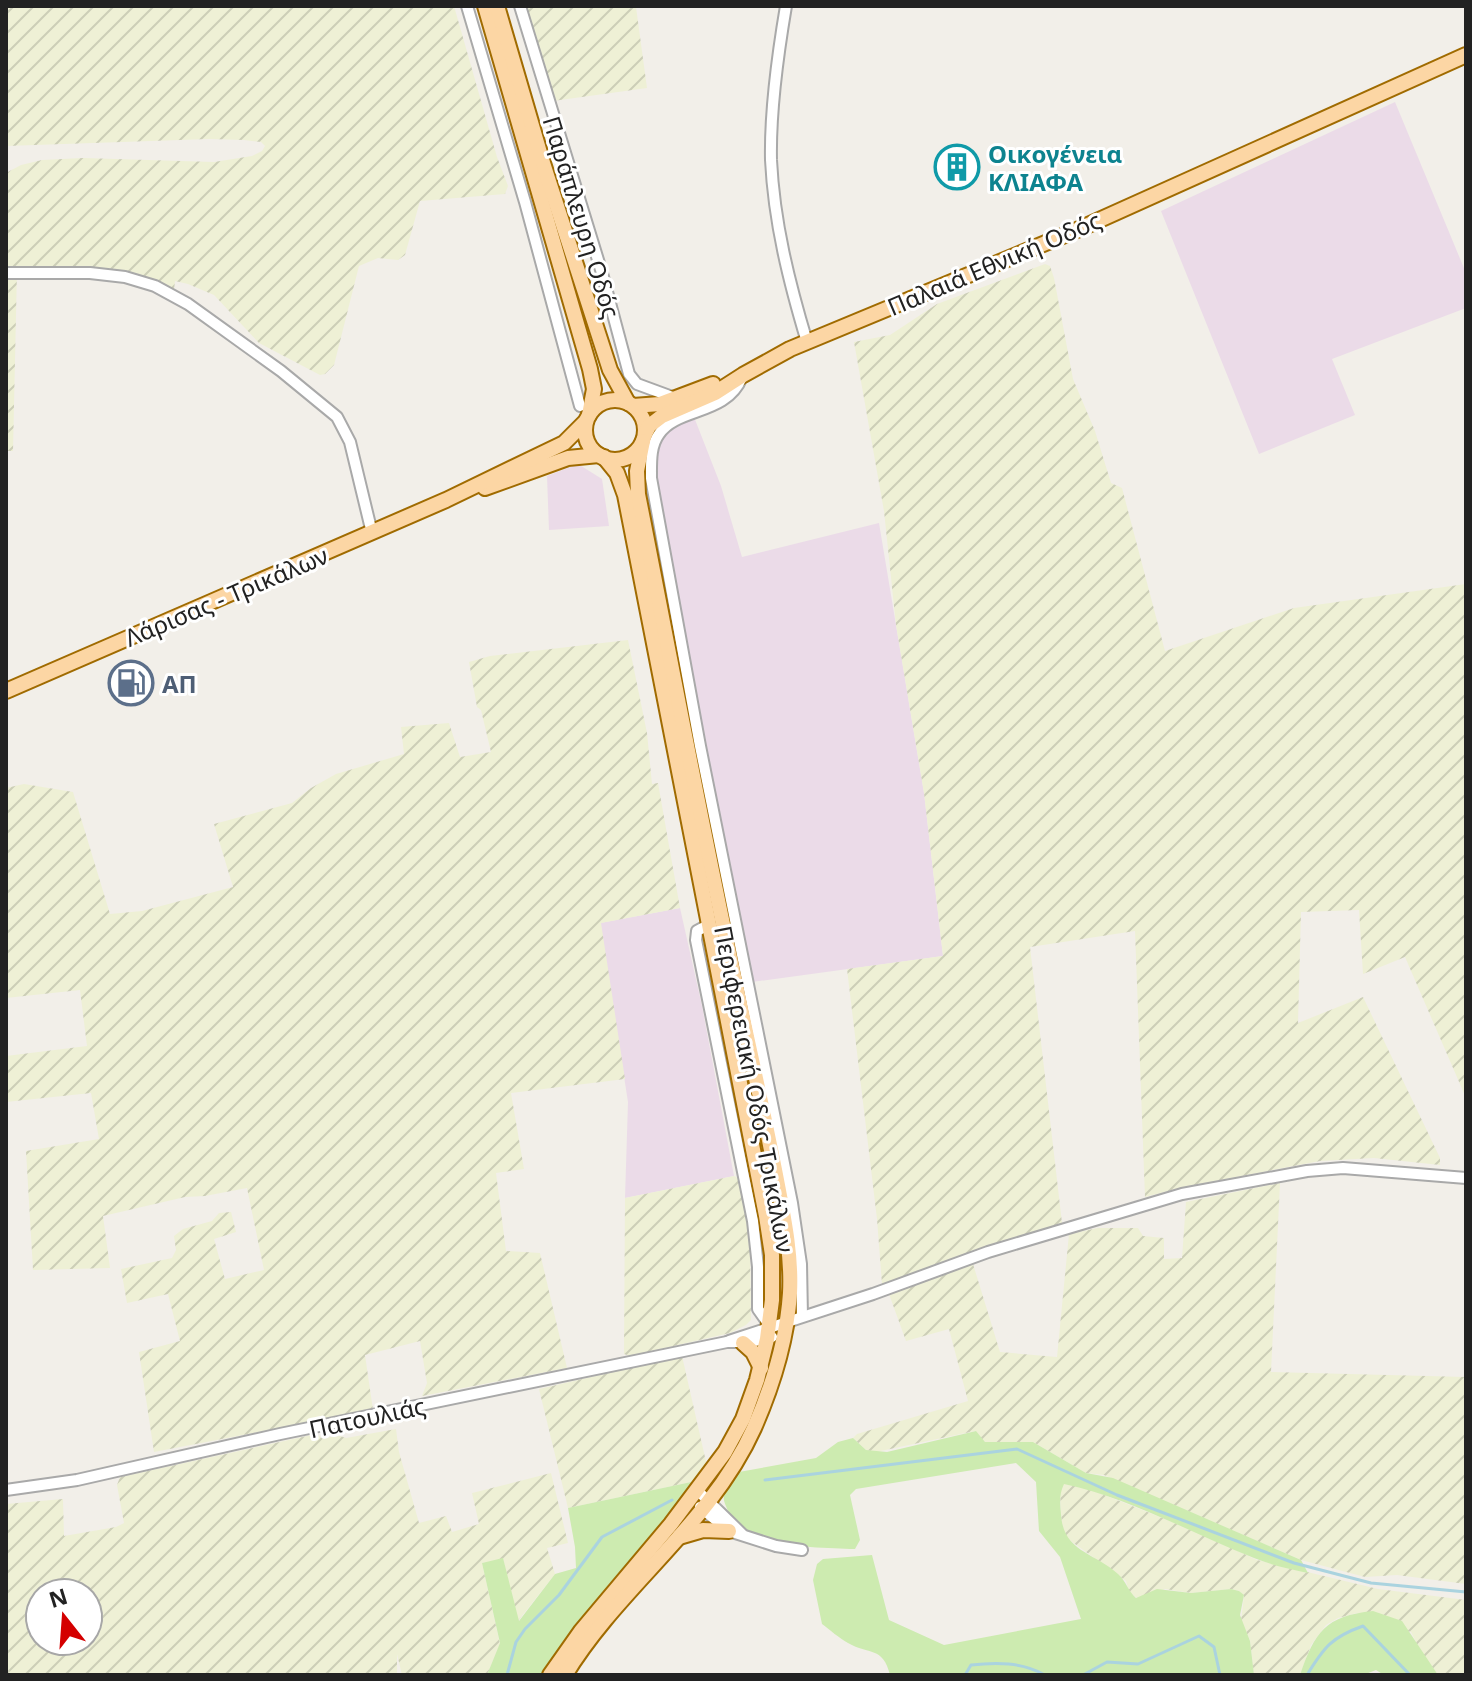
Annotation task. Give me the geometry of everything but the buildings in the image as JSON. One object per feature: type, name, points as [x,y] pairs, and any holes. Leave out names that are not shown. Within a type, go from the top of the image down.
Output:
[{"type":"main road","points":[[485,6],[593,378],[594,398],[585,414],[587,440],[602,456],[622,459],[631,455],[644,438],[643,418],[630,404],[610,370],[543,163],[497,6]]},
{"type":"main road","name":"Παλαιά Εθνική Οδός","points":[[644,438],[649,426],[662,416],[715,393],[807,342],[1090,224],[1466,55]]},
{"type":"main road","name":"Παλαιά Εθνική Οδός","points":[[630,404],[653,406],[743,375]]},
{"type":"main road","points":[[585,414],[602,403],[619,400],[630,404]]},
{"type":"main road","name":"Λάρισας - Τρικάλων","points":[[6,691],[446,500],[564,443],[585,414]]},
{"type":"main road","name":"Περιφερειακή Οδός Τρικάλων","points":[[565,1675],[592,1637],[679,1537],[738,1429],[790,1294],[783,1214],[676,647],[638,494],[637,471],[644,438]]},
{"type":"main road","name":"Λάρισας - Τρικάλων","points":[[446,500],[568,458],[602,456]]},
{"type":"main road","name":"Περιφερειακή Οδός Τρικάλων","points":[[550,1675],[581,1631],[737,1460],[771,1382],[777,1330],[772,1255],[625,495],[617,473],[602,456]]},
{"type":"main road","points":[[735,1343],[753,1352],[761,1368]]},
{"type":"main road","points":[[679,1537],[703,1530],[735,1533]]},
{"type":"street","name":"Παράπλευρη Οδός","points":[[467,6],[585,414]]},
{"type":"street","name":"Παράπλευρη Οδός","points":[[520,6],[602,273],[629,374],[637,384],[677,399]]},
{"type":"street","points":[[786,6],[771,161],[782,250],[807,342]]},
{"type":"street","points":[[6,273],[114,275],[155,286],[188,304],[281,371],[337,417],[350,442],[372,533]]},
{"type":"street","points":[[676,647],[651,478],[652,448],[665,427],[727,397],[739,385],[743,375]]},
{"type":"street","points":[[722,891],[794,1216],[801,1264],[802,1316]]},
{"type":"street","name":"Πατουλιάς","points":[[6,1490],[77,1480],[280,1434],[735,1343],[777,1330],[802,1316],[988,1252],[1182,1194],[1307,1171],[1343,1168],[1466,1178]]},
{"type":"street","points":[[700,1500],[735,1533],[776,1546],[802,1550]]},
{"type":"shaded area","points":[[1395,102],[1466,273],[1466,308],[1332,359],[1355,415],[1259,454],[1161,211]]},
{"type":"shaded area","points":[[694,417],[721,486],[742,557],[879,523],[924,793],[943,956],[752,982],[658,504],[654,463],[662,433],[667,427]]},
{"type":"shaded area","points":[[578,464],[602,479],[609,526],[549,530],[547,476]]},
{"type":"shaded area","points":[[680,908],[734,1176],[625,1198],[628,1102],[600,923]]},
{"type":"green space","points":[[6,6],[454,6],[508,186],[505,194],[420,201],[405,255],[398,260],[378,258],[359,266],[334,365],[320,375],[259,343],[214,295],[188,284],[175,281],[174,290],[138,274],[107,268],[17,270],[13,451],[6,451],[6,173],[21,165],[42,160],[83,158],[214,162],[252,156],[265,146],[261,142],[209,139],[6,146]]},
{"type":"green space","points":[[523,6],[640,6],[636,7],[647,88],[553,101]]},
{"type":"green space","points":[[1045,264],[1050,266],[1054,278],[1073,379],[1095,431],[1111,483],[1122,488],[1165,651],[1294,608],[1466,584],[1466,1098],[1405,957],[1363,974],[1359,910],[1301,912],[1298,1023],[1363,997],[1440,1158],[1440,1165],[1374,1158],[1320,1161],[1145,1197],[1135,931],[1030,947],[1062,1223],[882,1284],[847,969],[943,956],[924,793],[896,625],[884,511],[854,342],[890,335],[937,304]]},
{"type":"green space","points":[[628,640],[647,733],[652,784],[658,783],[680,908],[601,923],[625,1079],[511,1093],[524,1169],[496,1173],[506,1251],[540,1253],[567,1368],[422,1396],[427,1383],[420,1341],[365,1355],[373,1410],[154,1452],[139,1352],[180,1341],[168,1294],[127,1303],[121,1269],[172,1258],[176,1250],[174,1236],[183,1229],[212,1221],[219,1213],[231,1212],[236,1232],[214,1239],[225,1279],[264,1270],[247,1188],[185,1197],[103,1216],[110,1268],[33,1270],[26,1151],[99,1139],[91,1093],[6,1102],[6,1056],[87,1046],[80,990],[6,998],[6,788],[24,784],[73,792],[110,914],[142,911],[233,887],[214,824],[292,803],[336,774],[404,754],[401,727],[449,723],[460,757],[491,752],[481,710],[477,707],[469,662],[490,656]]},
{"type":"green space","points":[[734,1176],[738,1178],[743,1196],[750,1242],[751,1320],[730,1333],[630,1356],[624,1354],[625,1198]]},
{"type":"green space","points":[[1280,1183],[1271,1372],[1466,1377],[1466,1584],[1397,1575],[1365,1577],[1301,1560],[1104,1475],[1086,1473],[1033,1442],[985,1442],[975,1431],[876,1452],[866,1450],[853,1438],[857,1434],[968,1401],[949,1329],[906,1341],[889,1294],[973,1264],[1000,1352],[1057,1357],[1069,1234],[1098,1228],[1138,1228],[1143,1236],[1164,1238],[1164,1259],[1182,1258],[1186,1202]]},
{"type":"green space","points":[[682,1356],[707,1466],[696,1481],[568,1508],[539,1389]]},
{"type":"green space","points":[[396,1429],[399,1452],[419,1523],[446,1516],[452,1532],[479,1524],[472,1493],[551,1473],[568,1543],[547,1548],[555,1574],[518,1621],[503,1559],[482,1563],[500,1644],[487,1675],[402,1675],[397,1654],[397,1675],[6,1675],[6,1504],[63,1499],[64,1536],[116,1527],[124,1523],[117,1485],[120,1477],[316,1434],[322,1438],[346,1438]]},
{"type":"green space","points":[[976,1431],[985,1442],[1033,1442],[1086,1473],[1113,1478],[1301,1560],[1308,1573],[1260,1560],[1113,1498],[1064,1484],[1062,1488],[1061,1514],[1067,1536],[1081,1550],[1118,1574],[1136,1598],[1157,1589],[1191,1593],[1231,1589],[1244,1595],[1240,1615],[1250,1641],[1254,1675],[890,1675],[879,1655],[848,1643],[822,1624],[813,1580],[817,1564],[823,1559],[872,1555],[889,1620],[944,1645],[1081,1619],[1060,1557],[1039,1531],[1036,1482],[1016,1463],[856,1489],[850,1495],[860,1540],[855,1549],[767,1540],[738,1524],[724,1502],[726,1490],[739,1472],[816,1458],[838,1442],[853,1438],[866,1450],[887,1452]]},
{"type":"green space","points":[[696,1481],[609,1584],[544,1675],[487,1675],[500,1643],[482,1563],[503,1558],[519,1621],[555,1574],[576,1568],[568,1508]]},
{"type":"green space","points":[[1063,1483],[1089,1489],[1198,1532],[1257,1560],[1378,1589],[1466,1600],[1466,1675],[1438,1675],[1411,1632],[1357,1613],[1326,1625],[1311,1645],[1300,1675],[1254,1675],[1250,1640],[1241,1621],[1244,1596],[1231,1589],[1191,1593],[1165,1589],[1137,1598],[1129,1592],[1126,1581],[1064,1536],[1060,1492]]},
{"type":"green space","points":[[1373,1611],[1402,1621],[1438,1675],[1384,1675],[1376,1670],[1363,1675],[1300,1675],[1311,1648],[1324,1629],[1343,1617]]},
{"type":"waterway","points":[[765,1480],[1017,1449],[1117,1495],[1294,1563],[1371,1583],[1466,1592]]},
{"type":"waterway","points":[[507,1675],[516,1642],[559,1595],[602,1537],[672,1500]]},
{"type":"waterway","points":[[1307,1675],[1330,1644],[1363,1626],[1410,1675]]},
{"type":"waterway","points":[[1083,1675],[1107,1662],[1138,1664],[1199,1636],[1214,1647],[1220,1675]]},
{"type":"waterway","points":[[965,1675],[971,1665],[999,1663],[1018,1665],[1045,1675]]},
{"type":"place","name":"Οικογένεια ΚΛΙΑΦΑ","points":[[957,167]]},
{"type":"place","name":"ΑΠ","points":[[131,683]]}]
